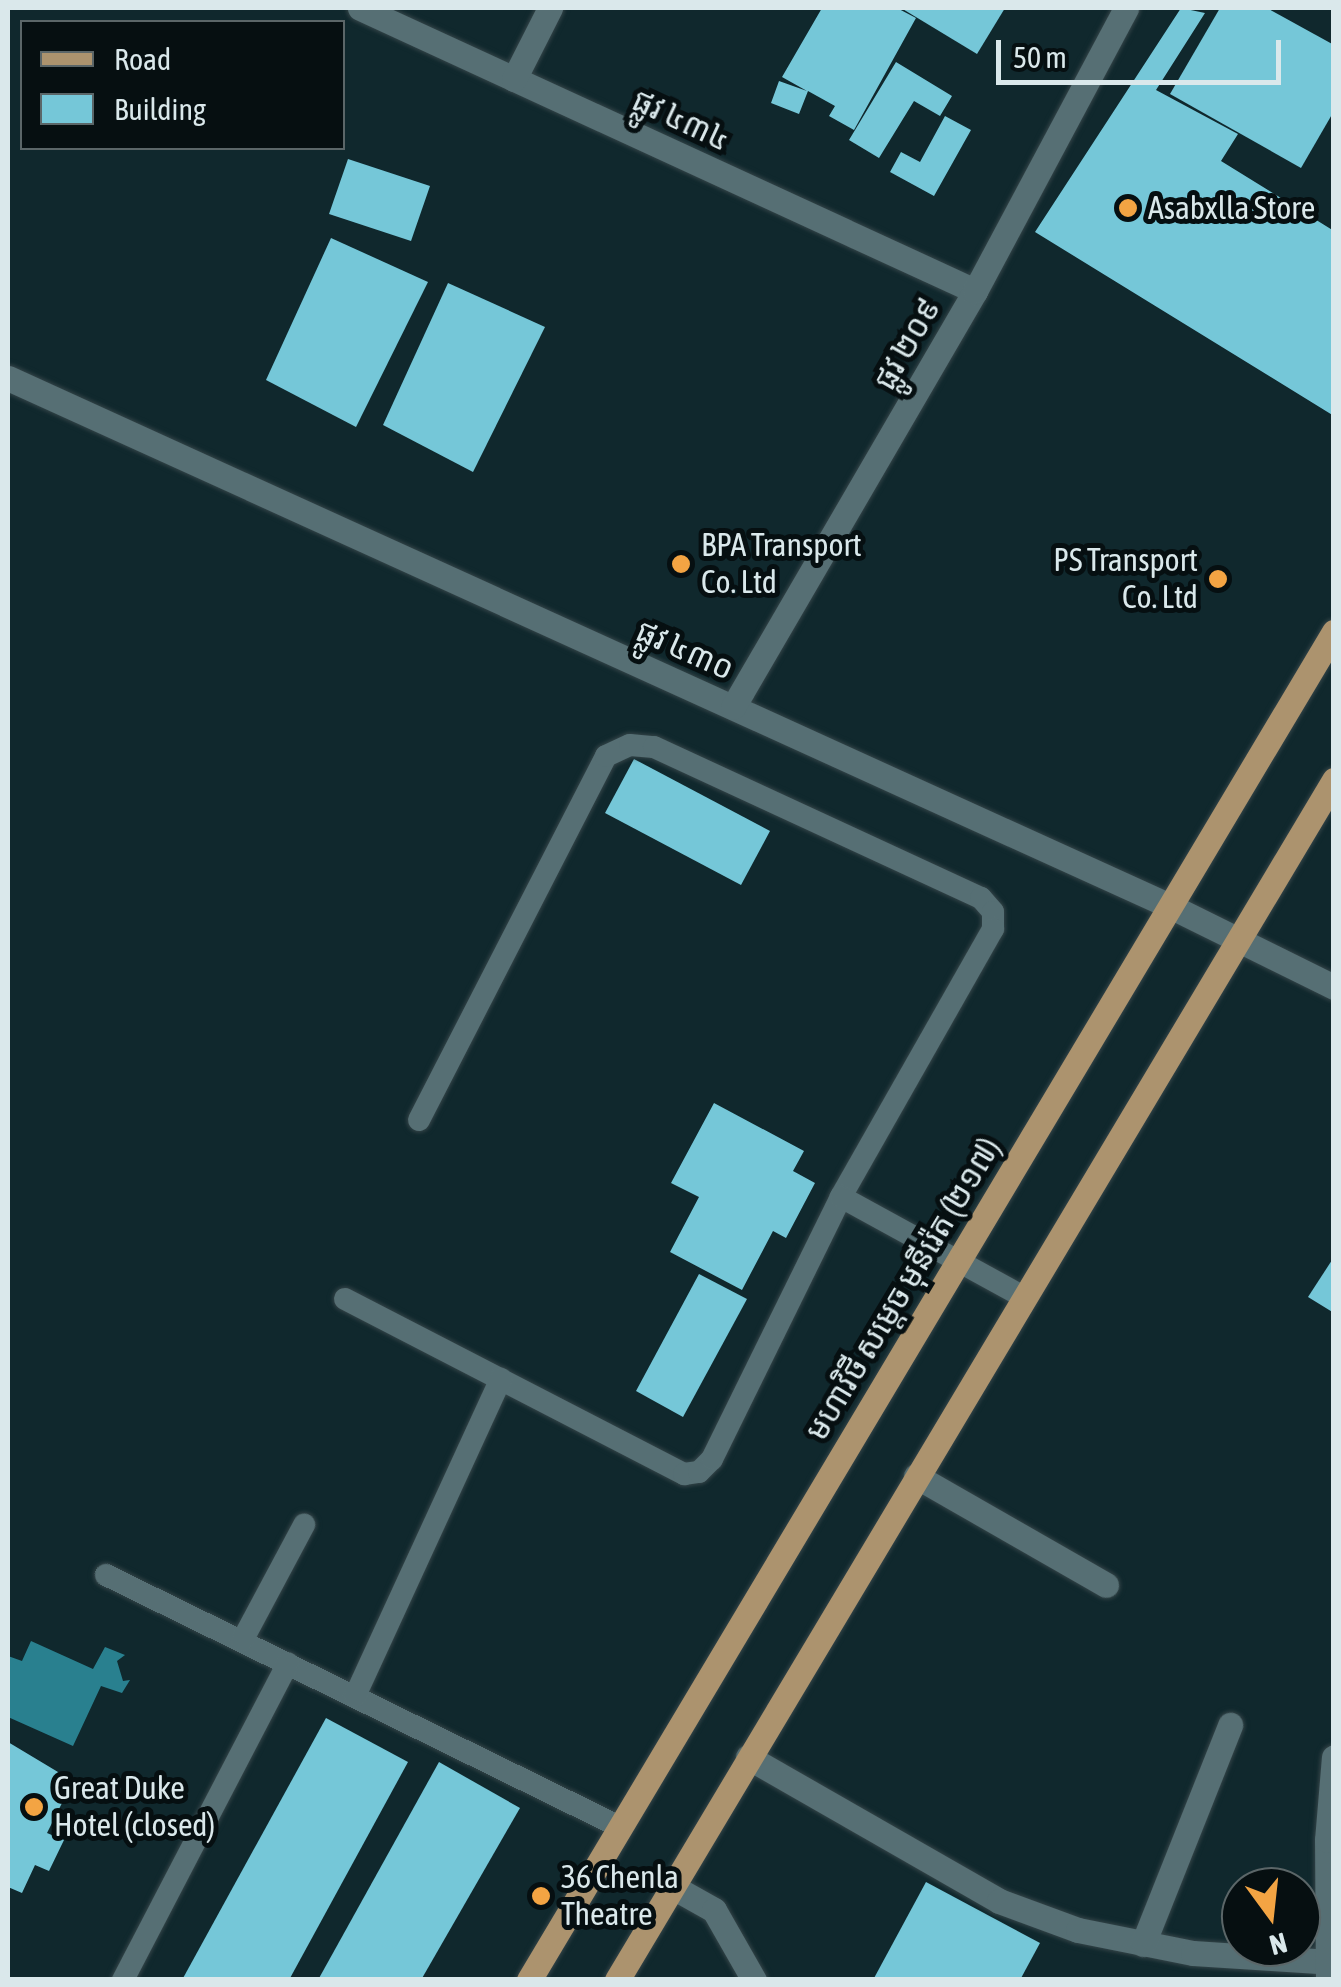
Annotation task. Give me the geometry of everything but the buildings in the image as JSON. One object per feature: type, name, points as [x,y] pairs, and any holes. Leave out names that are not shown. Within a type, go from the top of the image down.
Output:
[{"type":"main road","name":"មហាវិថី សម្តេច មុនីរ៉េត (២១៧)","points":[[528,1980],[1334,632]]},
{"type":"main road","points":[[617,1980],[1334,780]]},
{"type":"street","name":"ផ្លូវ ៤៣៤","points":[[360,8],[975,292]]},
{"type":"street","points":[[514,79],[550,8]]},
{"type":"street","name":"ផ្លូវ ២០៩","points":[[733,708],[975,292],[1126,8]]},
{"type":"street","name":"ផ្លូវ ៤៣០","points":[[8,378],[1170,906],[1334,986]]},
{"type":"street","points":[[916,1476],[1106,1585]]},
{"type":"street","points":[[1143,1944],[1230,1725]]},
{"type":"street","points":[[748,1757],[999,1901],[1078,1930],[1143,1944],[1330,1968],[1334,1757]]},
{"type":"street","points":[[672,1887],[714,1910],[754,1980]]},
{"type":"lane","points":[[345,1299],[684,1474],[700,1472],[712,1459],[841,1197],[994,930],[993,912],[981,898],[654,747],[630,746],[606,756],[419,1120]]},
{"type":"lane","points":[[841,1197],[1024,1296]]},
{"type":"lane","points":[[355,1696],[501,1379]]},
{"type":"lane","points":[[242,1641],[304,1525]]},
{"type":"lane","points":[[106,1575],[620,1827]]},
{"type":"lane","points":[[123,1980],[288,1663]]},
{"type":"water","points":[[31,1641],[93,1669],[105,1647],[125,1655],[117,1661],[123,1681],[130,1680],[122,1693],[101,1686],[73,1746],[8,1717],[8,1656],[22,1661]]},
{"type":"place","name":"Asabxlla Store","points":[[1128,208]]},
{"type":"place","name":"BPA Transport Co. Ltd","points":[[681,564]]},
{"type":"place","name":"PS Transport Co. Ltd","points":[[1218,579]]},
{"type":"place","name":"Great Duke Hotel (closed)","points":[[34,1807]]},
{"type":"place","name":"36 Chenla Theatre","points":[[541,1896]]}]
